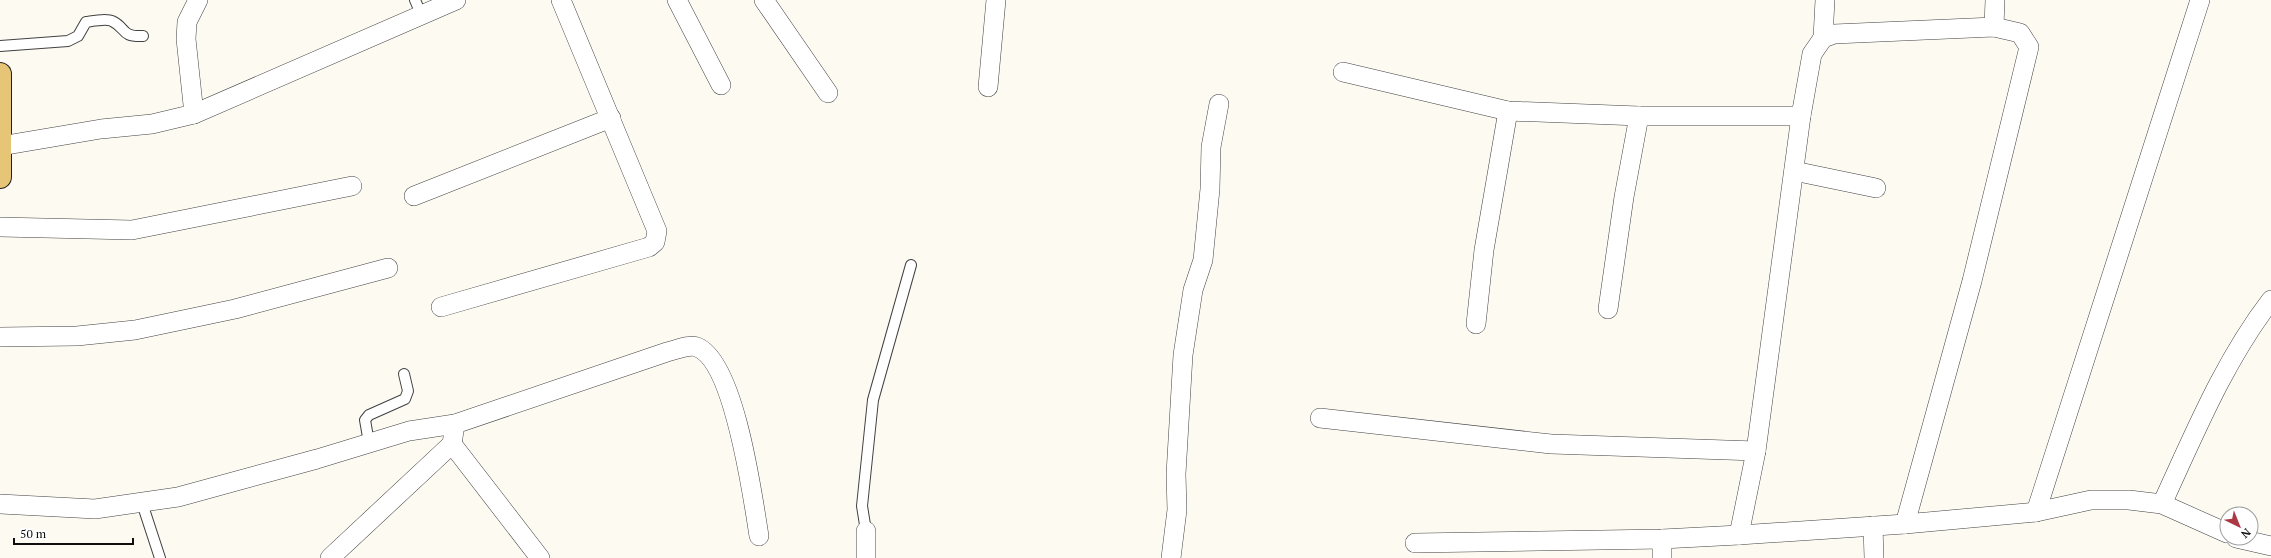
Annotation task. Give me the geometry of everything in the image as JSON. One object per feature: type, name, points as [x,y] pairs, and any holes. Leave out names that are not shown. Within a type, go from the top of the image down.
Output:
[{"type":"main road","points":[[0,74],[0,177]]},
{"type":"street","points":[[194,114],[186,40],[188,22],[198,0]]},
{"type":"street","points":[[1,146],[101,129],[152,124],[194,114],[418,7],[456,0]]},
{"type":"street","points":[[442,307],[649,247],[655,242],[657,231],[561,0]]},
{"type":"street","points":[[677,0],[721,85]]},
{"type":"street","points":[[764,0],[828,93]]},
{"type":"street","points":[[988,87],[996,0]]},
{"type":"street","points":[[1739,535],[1756,451],[1801,116],[1812,54],[1823,38],[1825,0]]},
{"type":"street","points":[[1994,27],[1995,0]]},
{"type":"street","points":[[2036,512],[2200,0]]},
{"type":"street","points":[[1823,38],[1834,34],[1994,27],[2020,33],[2029,47],[1972,281],[1905,524]]},
{"type":"street","points":[[1343,72],[1508,111],[1639,116],[1801,116]]},
{"type":"street","points":[[1171,558],[1178,510],[1176,474],[1183,355],[1193,290],[1203,260],[1210,189],[1211,147],[1219,104]]},
{"type":"street","points":[[1476,324],[1484,250],[1508,111]]},
{"type":"street","points":[[1608,309],[1624,197],[1639,116]]},
{"type":"street","points":[[414,196],[611,118]]},
{"type":"street","points":[[1794,171],[1876,188]]},
{"type":"street","points":[[0,227],[132,230],[352,186]]},
{"type":"street","points":[[0,337],[77,336],[135,330],[235,309],[388,268]]},
{"type":"street","points":[[2162,504],[2204,414],[2253,323],[2271,300]]},
{"type":"street","points":[[0,504],[96,509],[142,503],[207,489],[409,431],[455,424],[667,352],[690,346],[698,347],[705,353],[721,374],[741,435],[759,536]]},
{"type":"street","points":[[1320,418],[1551,444],[1756,451]]},
{"type":"street","points":[[330,558],[452,444],[455,424]]},
{"type":"street","points":[[452,444],[540,558]]},
{"type":"street","points":[[1415,543],[1662,539],[1739,535],[1905,524],[2036,512],[2091,500],[2130,500],[2162,504],[2219,530]]},
{"type":"street","points":[[1873,526],[1874,558]]},
{"type":"street","points":[[866,532],[866,558]]},
{"type":"street","points":[[1662,539],[1662,558]]},
{"type":"street","points":[[2259,543],[2271,546]]},
{"type":"lane","points":[[0,46],[72,39],[80,33],[86,22],[108,20],[112,21],[129,36],[143,36]]},
{"type":"lane","points":[[866,532],[862,506],[874,400],[910,265]]},
{"type":"lane","points":[[369,443],[365,420],[369,415],[405,399],[408,391],[404,374]]},
{"type":"lane","points":[[142,503],[160,558]]}]
